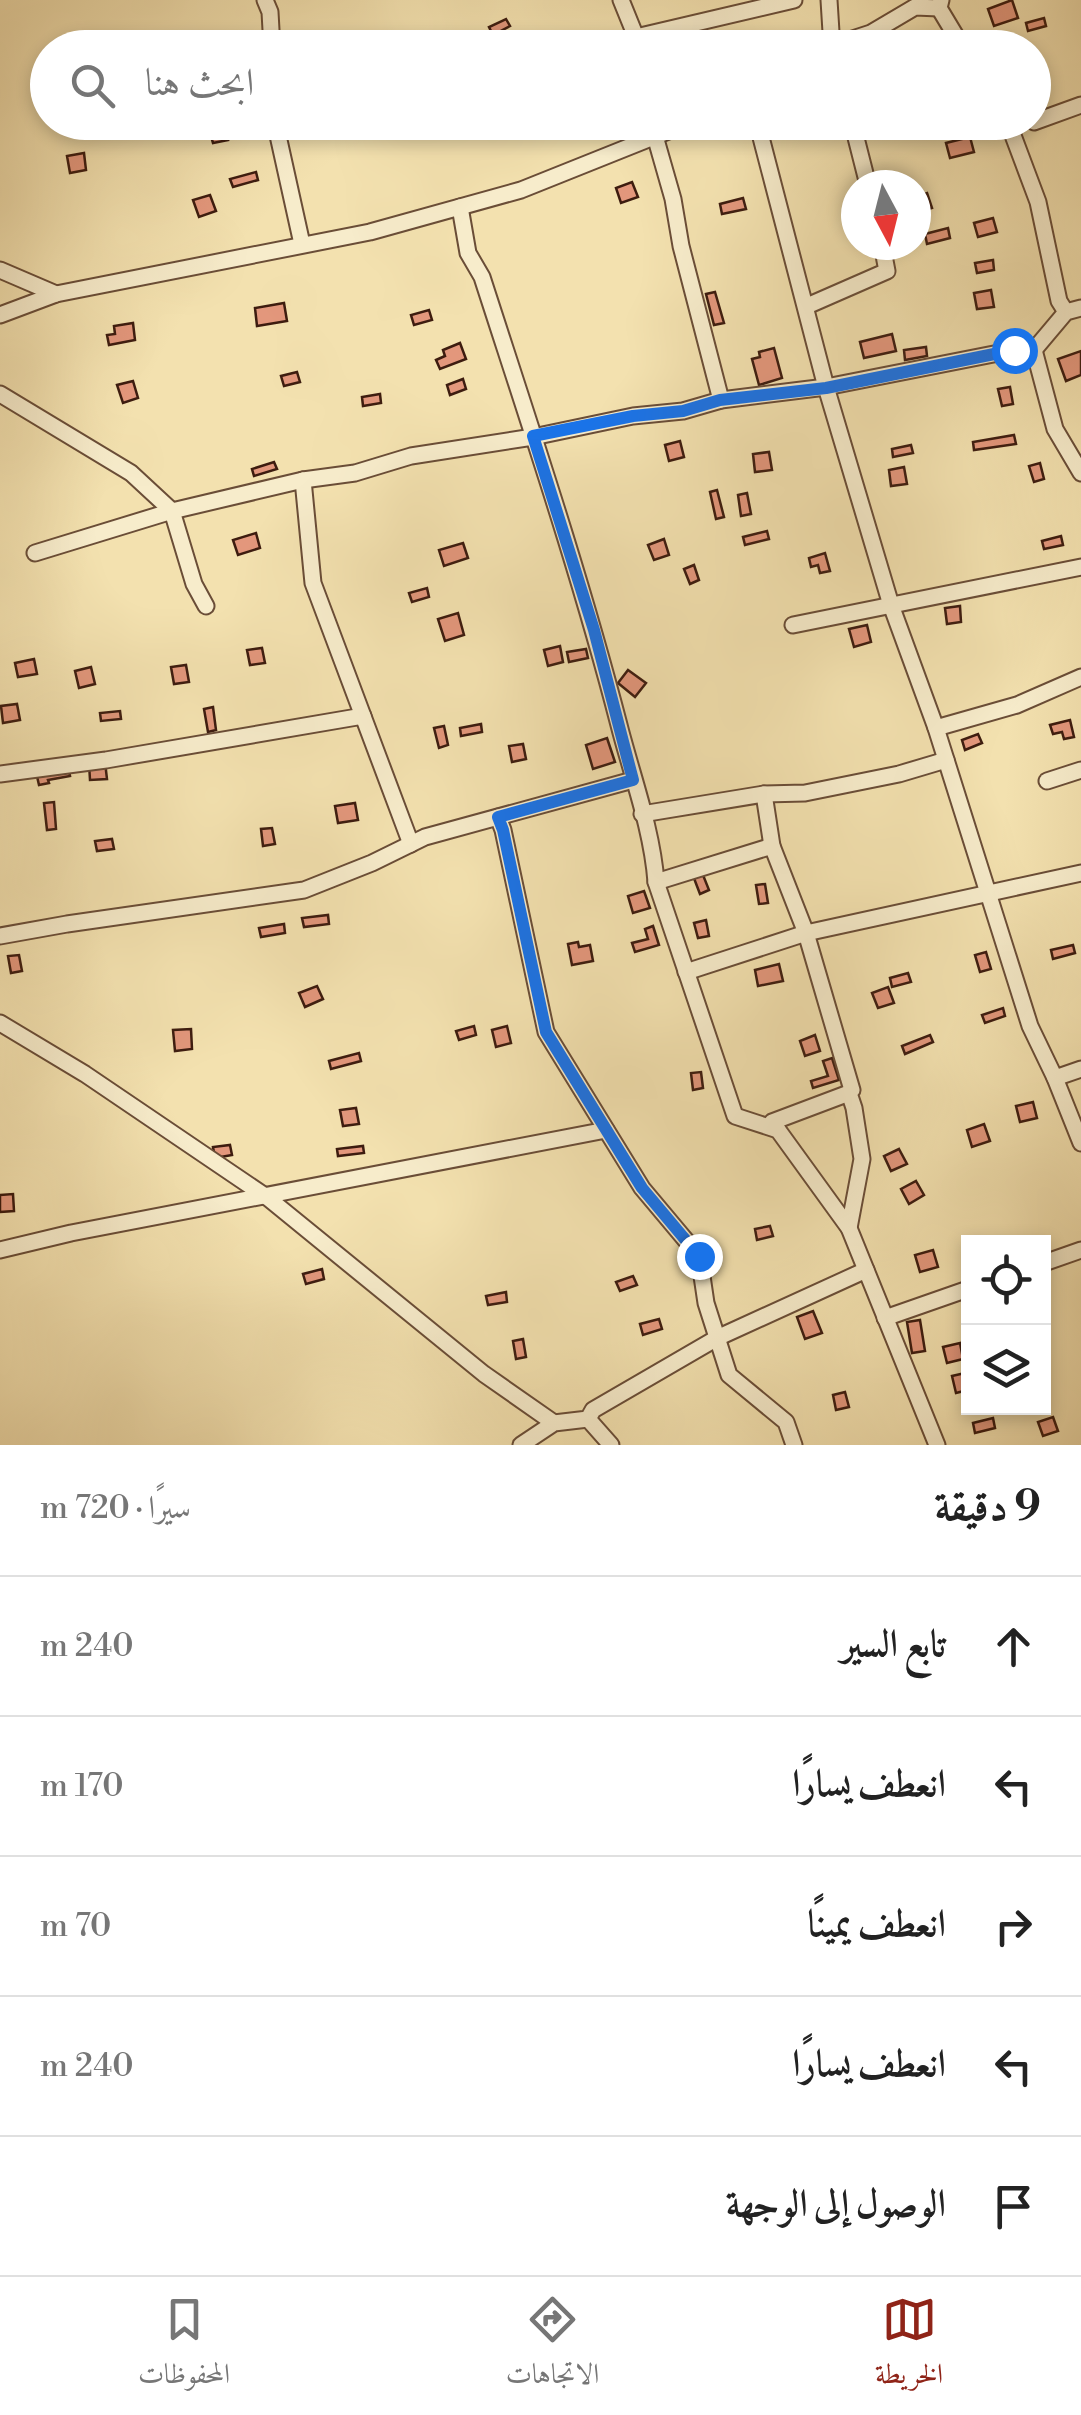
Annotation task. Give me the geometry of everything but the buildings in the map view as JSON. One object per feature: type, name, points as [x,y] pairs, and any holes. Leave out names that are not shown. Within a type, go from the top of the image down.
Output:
[{"type":"street","points":[[266,0],[271,30]]},
{"type":"street","points":[[621,0],[632,30]]},
{"type":"street","points":[[682,30],[794,0]]},
{"type":"street","points":[[829,0],[829,30]]},
{"type":"street","points":[[875,30],[910,4],[940,4],[954,30]]},
{"type":"street","points":[[1051,116],[1081,106]]},
{"type":"street","points":[[279,140],[302,244]]},
{"type":"street","points":[[0,315],[56,294],[370,232],[460,207],[521,190],[628,140]]},
{"type":"street","points":[[655,140],[720,400]]},
{"type":"street","points":[[762,140],[826,388],[890,605],[936,728],[1030,1026],[1081,1143]]},
{"type":"street","points":[[857,140],[864,170]]},
{"type":"street","points":[[34,553],[172,511],[303,480],[355,473],[411,456],[633,416],[683,411],[720,400],[826,388],[1014,350],[1034,350],[1073,310],[1060,301],[1038,202],[1015,140]]},
{"type":"street","points":[[460,207],[468,252],[482,277],[594,630],[656,882],[735,1116],[778,1130]]},
{"type":"street","points":[[806,306],[887,271],[885,260]]},
{"type":"street","points":[[0,270],[56,294]]},
{"type":"street","points":[[1034,350],[1055,429],[1081,472]]},
{"type":"street","points":[[0,394],[131,473],[172,511],[194,584],[206,606]]},
{"type":"street","points":[[303,480],[314,584],[411,844]]},
{"type":"street","points":[[793,625],[1081,567]]},
{"type":"street","points":[[936,728],[1017,704],[1081,677]]},
{"type":"street","points":[[0,774],[363,716]]},
{"type":"street","points":[[642,814],[764,794],[805,793],[946,760]]},
{"type":"street","points":[[1047,781],[1081,770]]},
{"type":"street","points":[[0,936],[304,890],[426,837],[633,780]]},
{"type":"street","points":[[764,794],[772,846],[806,933],[852,1090],[772,1122],[849,1228],[937,1445]]},
{"type":"street","points":[[498,817],[546,1032],[642,1188],[699,1256],[706,1303],[729,1376],[786,1422],[794,1445]]},
{"type":"street","points":[[656,882],[772,846]]},
{"type":"street","points":[[686,972],[806,933],[1081,873]]},
{"type":"street","points":[[0,1023],[85,1074],[265,1196],[484,1374],[554,1423]]},
{"type":"street","points":[[1055,1078],[1081,1068]]},
{"type":"street","points":[[849,1093],[862,1159],[849,1228]]},
{"type":"street","points":[[0,1250],[606,1130]]},
{"type":"street","points":[[1051,1261],[1081,1250]]},
{"type":"street","points":[[521,1445],[554,1423],[588,1419],[594,1410],[718,1338],[866,1270]]},
{"type":"street","points":[[886,1318],[961,1291]]},
{"type":"street","points":[[588,1419],[611,1445]]},
{"type":"route","points":[[699,1256],[642,1188],[546,1032],[498,817],[633,780],[594,630],[533,436],[633,416],[683,411],[720,400],[826,388],[1014,350]]}]
